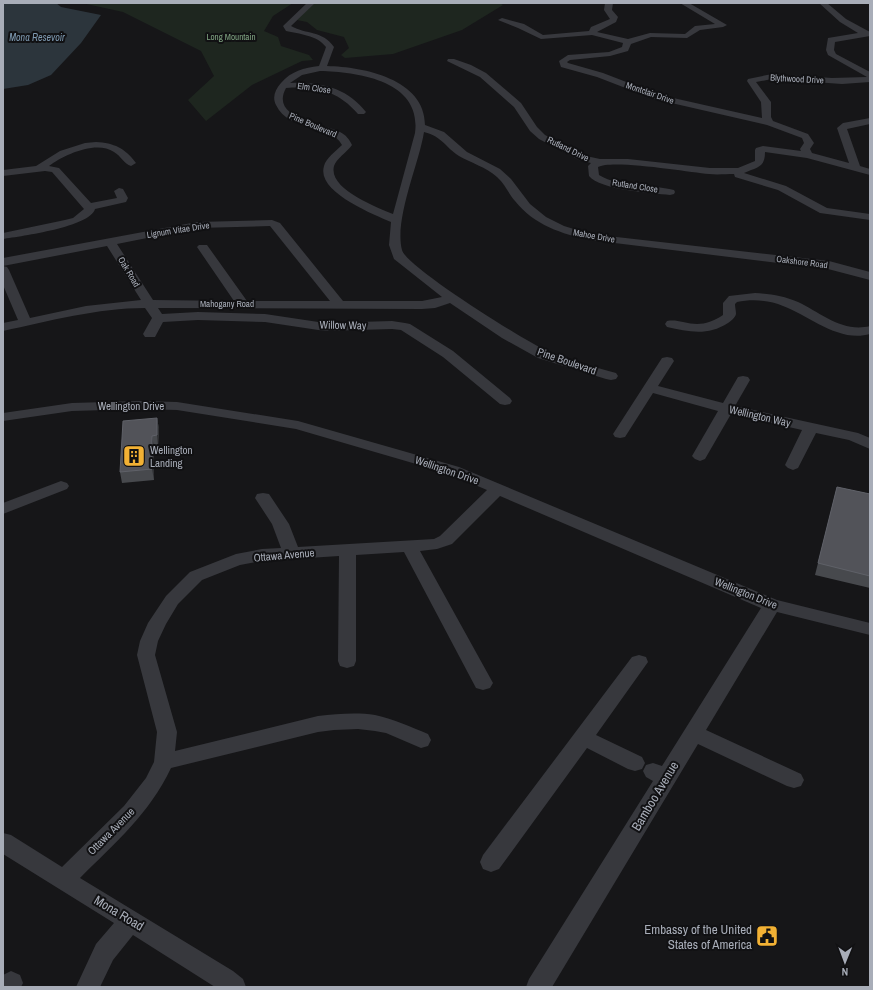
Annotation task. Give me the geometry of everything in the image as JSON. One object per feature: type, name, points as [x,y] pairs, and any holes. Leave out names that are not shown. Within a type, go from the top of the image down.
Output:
[{"type":"street","points":[[311,3],[287,26],[289,29],[313,35],[327,42],[330,47],[330,54],[323,64],[323,68]]},
{"type":"street","points":[[592,33],[594,29],[613,20],[614,17],[608,10],[610,3]]},
{"type":"street","points":[[502,20],[521,26],[541,37],[592,33],[628,42],[650,35],[687,36],[698,28],[724,25],[684,3]]},
{"type":"street","points":[[823,3],[835,15],[850,26],[868,35]]},
{"type":"street","points":[[868,35],[831,40],[830,50],[832,55],[870,75]]},
{"type":"street","name":"Montclair Drive","points":[[628,42],[626,49],[617,53],[573,56],[564,60],[563,63],[568,67],[600,75],[657,97],[770,123],[805,136],[809,143],[805,149],[808,155]]},
{"type":"street","name":"Rutland Drive","points":[[451,61],[468,67],[483,76],[518,104],[533,129],[542,137],[583,158],[600,162],[628,162],[710,171],[738,171]]},
{"type":"street","name":"Pine Boulevard","points":[[396,220],[366,207],[350,198],[331,183],[328,173],[329,166],[347,145],[346,142],[344,138],[292,118],[285,113],[279,102],[280,90],[285,81],[303,71],[323,68],[366,74],[379,78],[396,86],[411,96],[416,106],[420,127],[396,220],[396,254],[451,298],[507,335],[543,355],[610,376]]},
{"type":"street","name":"Blythwood Drive","points":[[770,123],[766,116],[766,102],[751,80],[757,78],[852,81],[870,79]]},
{"type":"street","name":"Elm Close","points":[[283,86],[312,86],[334,90],[354,102],[362,112]]},
{"type":"street","points":[[856,169],[842,128],[846,124],[870,121]]},
{"type":"street","name":"Mahoe Drive","points":[[420,127],[442,135],[463,154],[485,165],[505,178],[519,199],[533,214],[560,229],[590,237],[733,254]]},
{"type":"street","points":[[39,169],[62,152],[96,146],[115,148],[125,156],[131,164]]},
{"type":"street","points":[[870,172],[808,155],[763,149],[760,150],[759,163],[738,171],[739,175],[745,178],[782,188],[824,211],[870,217]]},
{"type":"street","name":"Rutland Close","points":[[600,162],[593,166],[594,176],[598,180],[619,185],[670,192]]},
{"type":"street","points":[[3,173],[50,168],[55,170],[89,207]]},
{"type":"street","points":[[89,207],[122,200],[123,198],[119,191]]},
{"type":"street","points":[[3,236],[13,228],[67,223],[77,220],[88,212],[89,207]]},
{"type":"street","name":"Lignum Vitae Drive","points":[[3,262],[197,226],[272,223],[276,225],[340,305]]},
{"type":"street","name":"Oak Road","points":[[110,241],[147,303]]},
{"type":"street","points":[[203,247],[243,304]]},
{"type":"street","name":"Oakshore Road","points":[[733,254],[828,265],[870,276]]},
{"type":"street","points":[[3,270],[25,322]]},
{"type":"street","points":[[672,324],[695,330],[702,330],[719,324],[728,318],[729,303],[733,299],[762,297],[793,304],[828,322],[856,333],[864,333],[870,330]]},
{"type":"street","name":"Mahogany Road","points":[[3,327],[86,310],[117,305],[147,303],[432,305],[451,298]]},
{"type":"street","points":[[147,303],[158,318],[150,334]]},
{"type":"street","name":"Willow Way","points":[[158,318],[198,316],[265,318],[325,326],[392,325],[405,328],[448,354],[505,401]]},
{"type":"street","points":[[620,434],[667,361]]},
{"type":"street","points":[[700,456],[743,380]]},
{"type":"street","name":"Wellington Way","points":[[649,388],[763,418],[853,436],[870,444]]},
{"type":"street","name":"Wellington Drive","points":[[3,417],[72,407],[124,405],[176,406],[238,415],[306,428],[453,470],[772,605],[870,629]]},
{"type":"street","points":[[793,465],[811,427]]},
{"type":"street","points":[[3,509],[61,486]]},
{"type":"street","name":"Ottawa Avenue","points":[[63,880],[132,812],[153,784],[164,762],[167,732],[146,655],[149,641],[156,623],[172,600],[196,576],[236,560],[262,555],[437,544],[446,540],[498,489]]},
{"type":"street","points":[[263,498],[281,524],[288,540],[290,553]]},
{"type":"street","points":[[409,546],[483,683]]},
{"type":"street","points":[[347,661],[348,550]]},
{"type":"street","name":"Bamboo Avenue","points":[[538,987],[651,770],[693,733],[772,605]]},
{"type":"street","points":[[491,862],[639,662]]},
{"type":"street","points":[[164,762],[318,724],[340,722],[360,721],[383,725],[421,740]]},
{"type":"street","points":[[693,733],[794,780]]},
{"type":"street","points":[[583,737],[651,770]]},
{"type":"street","name":"Mona Road","points":[[3,842],[63,880],[132,920],[229,984]]},
{"type":"street","points":[[88,987],[104,952],[132,920]]},
{"type":"green space","name":"Long Mountain","points":[[82,3],[293,3],[273,16],[264,31],[278,37],[281,46],[309,55],[313,60],[302,61],[252,85],[206,121],[188,100],[214,76],[201,51],[123,12]]},
{"type":"green space","points":[[314,3],[500,3],[503,5],[462,30],[393,54],[345,58],[341,55],[349,48],[344,37],[317,30],[307,22],[297,20]]},
{"type":"water","name":"Mona Resevoir","points":[[3,3],[56,3],[61,7],[101,15],[81,43],[51,75],[28,85],[3,89]]},
{"type":"building","name":"Wellington Landing","points":[[157,418],[157,435],[152,436],[152,469],[120,472],[123,421]]},
{"type":"building","points":[[837,487],[870,494],[870,576],[818,563]]},
{"type":"place","name":"Wellington Landing","points":[[134,456]]},
{"type":"place","name":"Embassy of the United States of America","points":[[767,936]]}]
